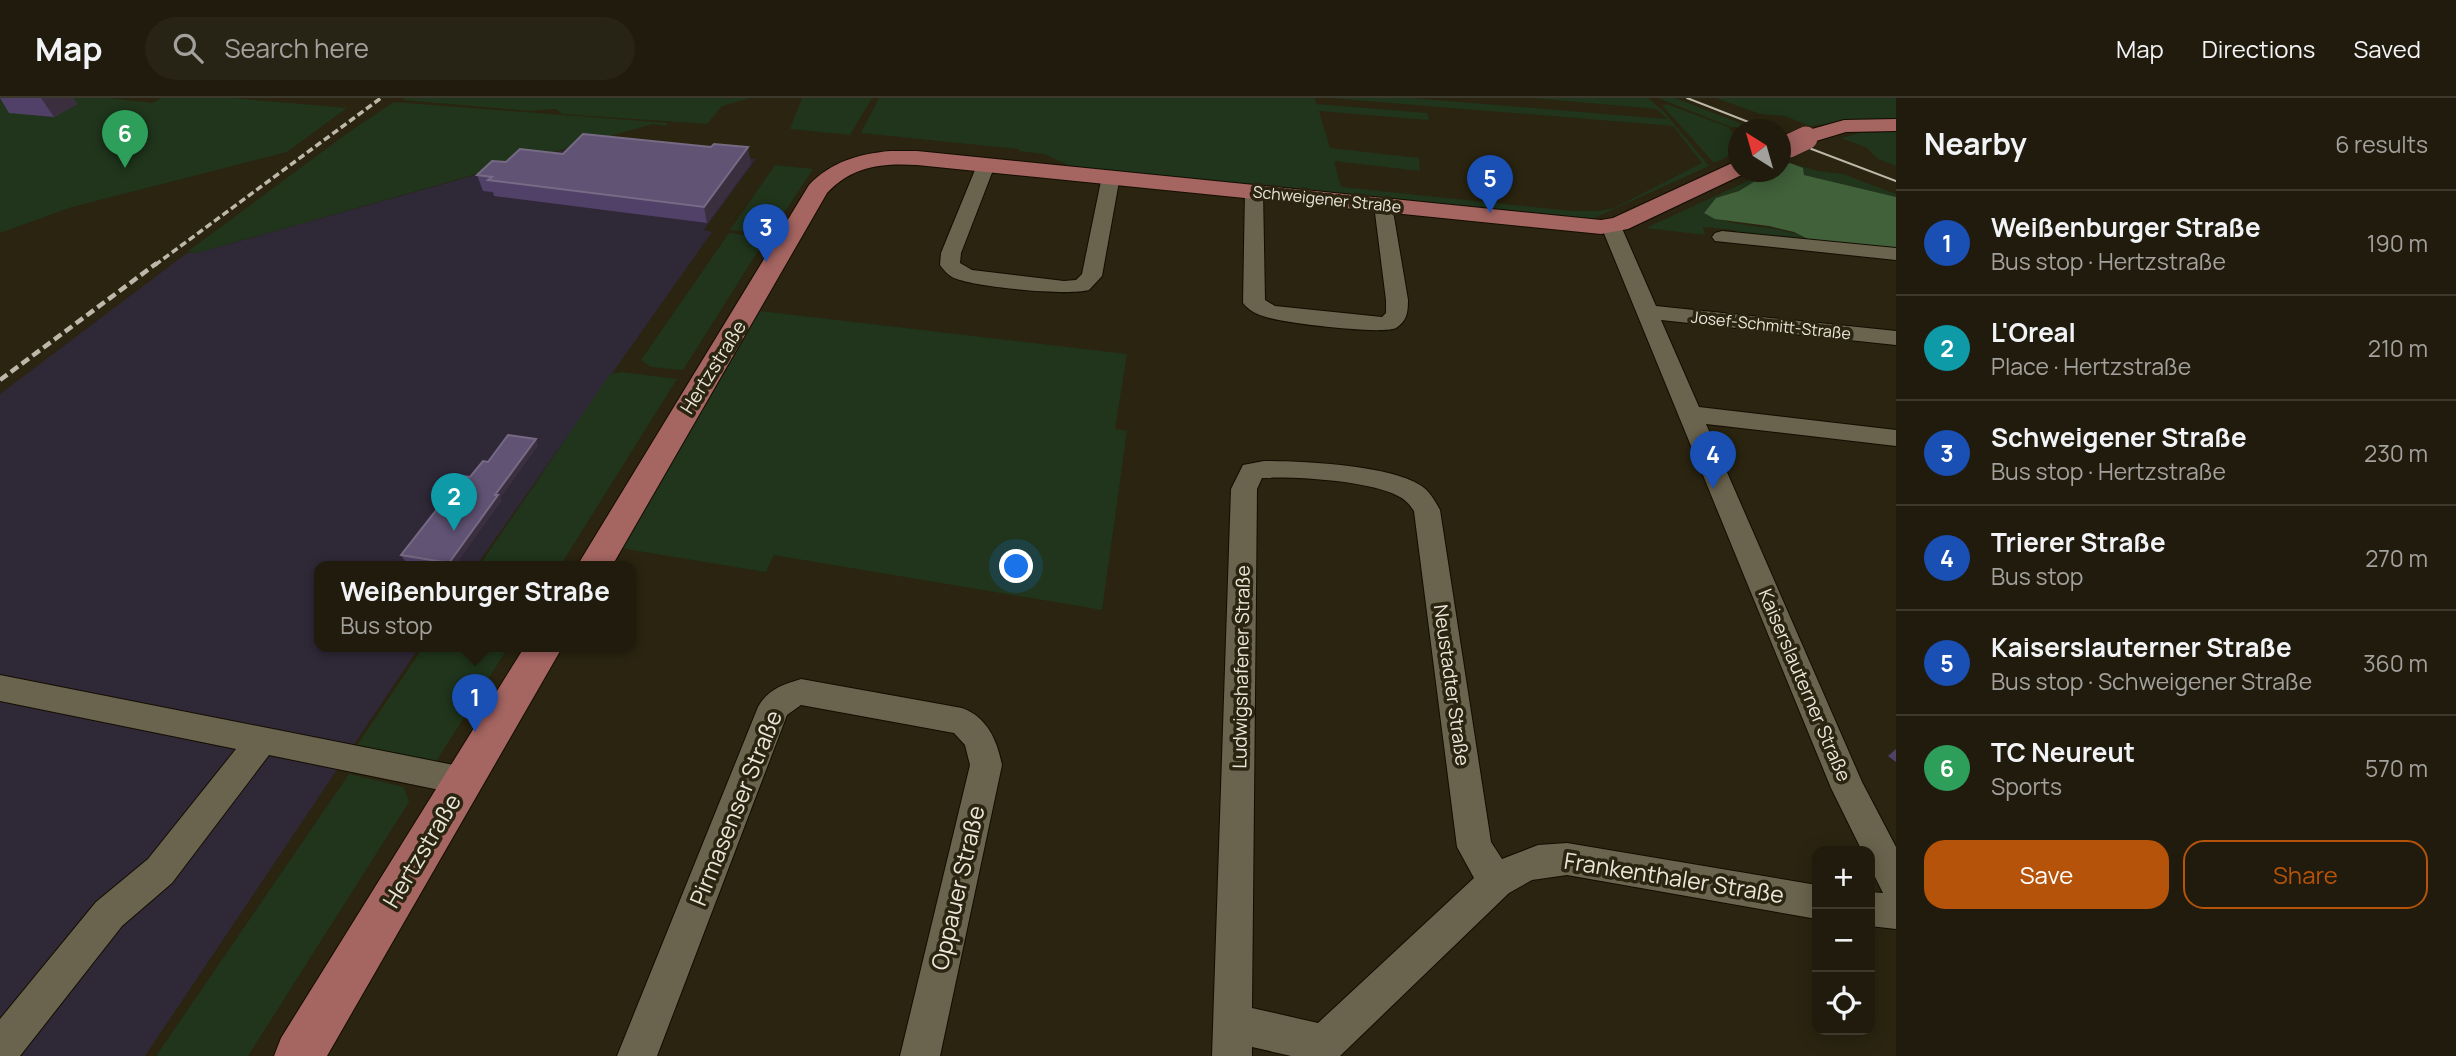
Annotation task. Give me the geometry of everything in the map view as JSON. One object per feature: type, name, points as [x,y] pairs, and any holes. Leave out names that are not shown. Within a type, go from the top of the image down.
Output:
[{"type":"main road","points":[[1792,144],[1844,126],[1896,125]]},
{"type":"main road","name":"Schweigener Straße","points":[[836,172],[862,162],[892,157],[1611,226]]},
{"type":"main road","name":"Hertzstraße","points":[[597,561],[807,206],[823,183],[836,172]]},
{"type":"main road","points":[[1611,226],[1728,173]]},
{"type":"main road","name":"Hertzstraße","points":[[299,1056],[541,652]]},
{"type":"street","points":[[986,165],[951,253],[950,265],[960,273],[971,276],[1065,287],[1082,286],[1092,276],[1111,176]]},
{"type":"street","points":[[1254,191],[1254,303],[1270,312],[1368,324],[1388,323],[1397,315],[1383,205]]},
{"type":"street","name":"Kaiserslauterner Straße","points":[[1611,226],[1848,788],[1896,883]]},
{"type":"street","points":[[1722,237],[1896,254]]},
{"type":"street","name":"Josef-Schmitt-Straße","points":[[1647,312],[1896,338]]},
{"type":"street","points":[[1690,414],[1896,438]]},
{"type":"street","name":"Ludwigshafener Straße","points":[[1317,1050],[1232,1040],[1244,489],[1252,471],[1280,468],[1388,483],[1409,490]]},
{"type":"street","name":"Neustadter Straße","points":[[1409,490],[1427,510],[1474,847],[1496,881]]},
{"type":"street","points":[[0,688],[464,781]]},
{"type":"street","name":"Pirmasenser Straße","points":[[637,1056],[774,707],[785,697],[801,692],[956,719],[967,725]]},
{"type":"street","name":"Oppauer Straße","points":[[920,1056],[986,765],[979,738],[967,725]]},
{"type":"street","points":[[0,1050],[109,914],[160,871],[261,741]]},
{"type":"street","name":"Frankenthaler Straße","points":[[1317,1050],[1496,881],[1531,861],[1547,858],[1567,859],[1812,901]]},
{"type":"street","points":[[1875,910],[1896,912]]},
{"type":"shaded area","points":[[597,141],[756,159],[704,230],[712,232],[480,561],[314,561],[314,652],[416,652],[145,1056],[0,1056],[0,394],[187,253],[197,253]]},
{"type":"green space","points":[[0,98],[109,98],[153,103],[161,98],[232,98],[347,108],[287,152],[72,207],[0,233]]},
{"type":"green space","points":[[750,98],[722,106],[707,124],[562,114],[556,109],[530,111],[403,100]]},
{"type":"green space","points":[[802,98],[872,98],[850,135],[790,129]]},
{"type":"green space","points":[[879,98],[1315,98],[1316,104],[1427,113],[1429,120],[1319,111],[1330,148],[1419,158],[1420,171],[1334,161],[1341,187],[1572,211],[1599,211],[1614,208],[1702,163],[1673,126],[1329,98],[1412,98],[1667,119],[1657,109],[1533,98],[1648,98],[1664,112],[1709,166],[1592,219],[1579,218],[1066,168],[1066,164],[1044,154],[1019,149],[861,133]]},
{"type":"green space","points":[[1658,98],[1675,98],[1730,119],[1728,126]]},
{"type":"green space","points":[[1716,98],[1896,98],[1896,120],[1856,120],[1810,126],[1784,116],[1760,114]]},
{"type":"green space","points":[[394,102],[668,123],[665,126],[653,124],[197,253],[187,252],[349,132]]},
{"type":"green space","points":[[1662,105],[1669,105],[1728,127],[1728,157],[1714,163]]},
{"type":"green space","points":[[1896,132],[1896,166],[1878,159],[1867,148],[1841,138],[1860,133]]},
{"type":"green space","points":[[1791,163],[1818,171],[1843,174],[1896,194],[1896,197],[1804,175],[1804,171]]},
{"type":"green space","points":[[1791,163],[1803,168],[1804,175],[1896,197],[1896,250],[1814,242],[1794,232],[1715,219],[1704,213],[1716,198],[1739,191],[1754,182],[1791,182]]},
{"type":"green space","points":[[775,165],[813,169],[770,234],[730,230]]},
{"type":"green space","points":[[1745,182],[1756,182],[1739,191],[1716,198],[1704,213],[1717,219],[1787,232],[1814,242],[1737,234],[1735,230],[1703,227],[1705,235],[1646,228]]},
{"type":"green space","points":[[729,233],[767,237],[683,370],[651,367],[641,360]]},
{"type":"green space","points":[[760,311],[1127,354],[1115,429],[1127,431],[1102,610],[774,555],[766,572],[620,548]]},
{"type":"green space","points":[[622,372],[677,379],[563,561],[482,561],[610,374]]},
{"type":"green space","points":[[420,652],[505,652],[434,765],[353,751]]},
{"type":"green space","points":[[349,774],[404,787],[409,802],[248,1056],[156,1056]]},
{"type":"building","points":[[583,134],[711,147],[714,144],[748,147],[704,207],[488,180],[492,177],[477,175],[492,161],[506,162],[520,149],[563,154]]},
{"type":"building","points":[[508,435],[536,439],[450,561],[401,555],[463,476],[470,477],[483,461],[488,462]]},
{"type":"tram line","points":[[1687,98],[1741,119]]},
{"type":"tram line","points":[[1791,141],[1896,181]]},
{"type":"railway","points":[[155,265],[381,98]]},
{"type":"railway","points":[[0,380],[157,263]]},
{"type":"place","name":"TC Neureut","points":[[125,168]]},
{"type":"place","name":"Kaiserslauterner Straße","points":[[1490,213]]},
{"type":"place","name":"Schweigener Straße","points":[[766,262]]},
{"type":"place","name":"Trierer Straße","points":[[1713,489]]},
{"type":"place","name":"L'Oreal","points":[[454,531]]},
{"type":"place","name":"Weißenburger Straße","points":[[475,732]]}]
